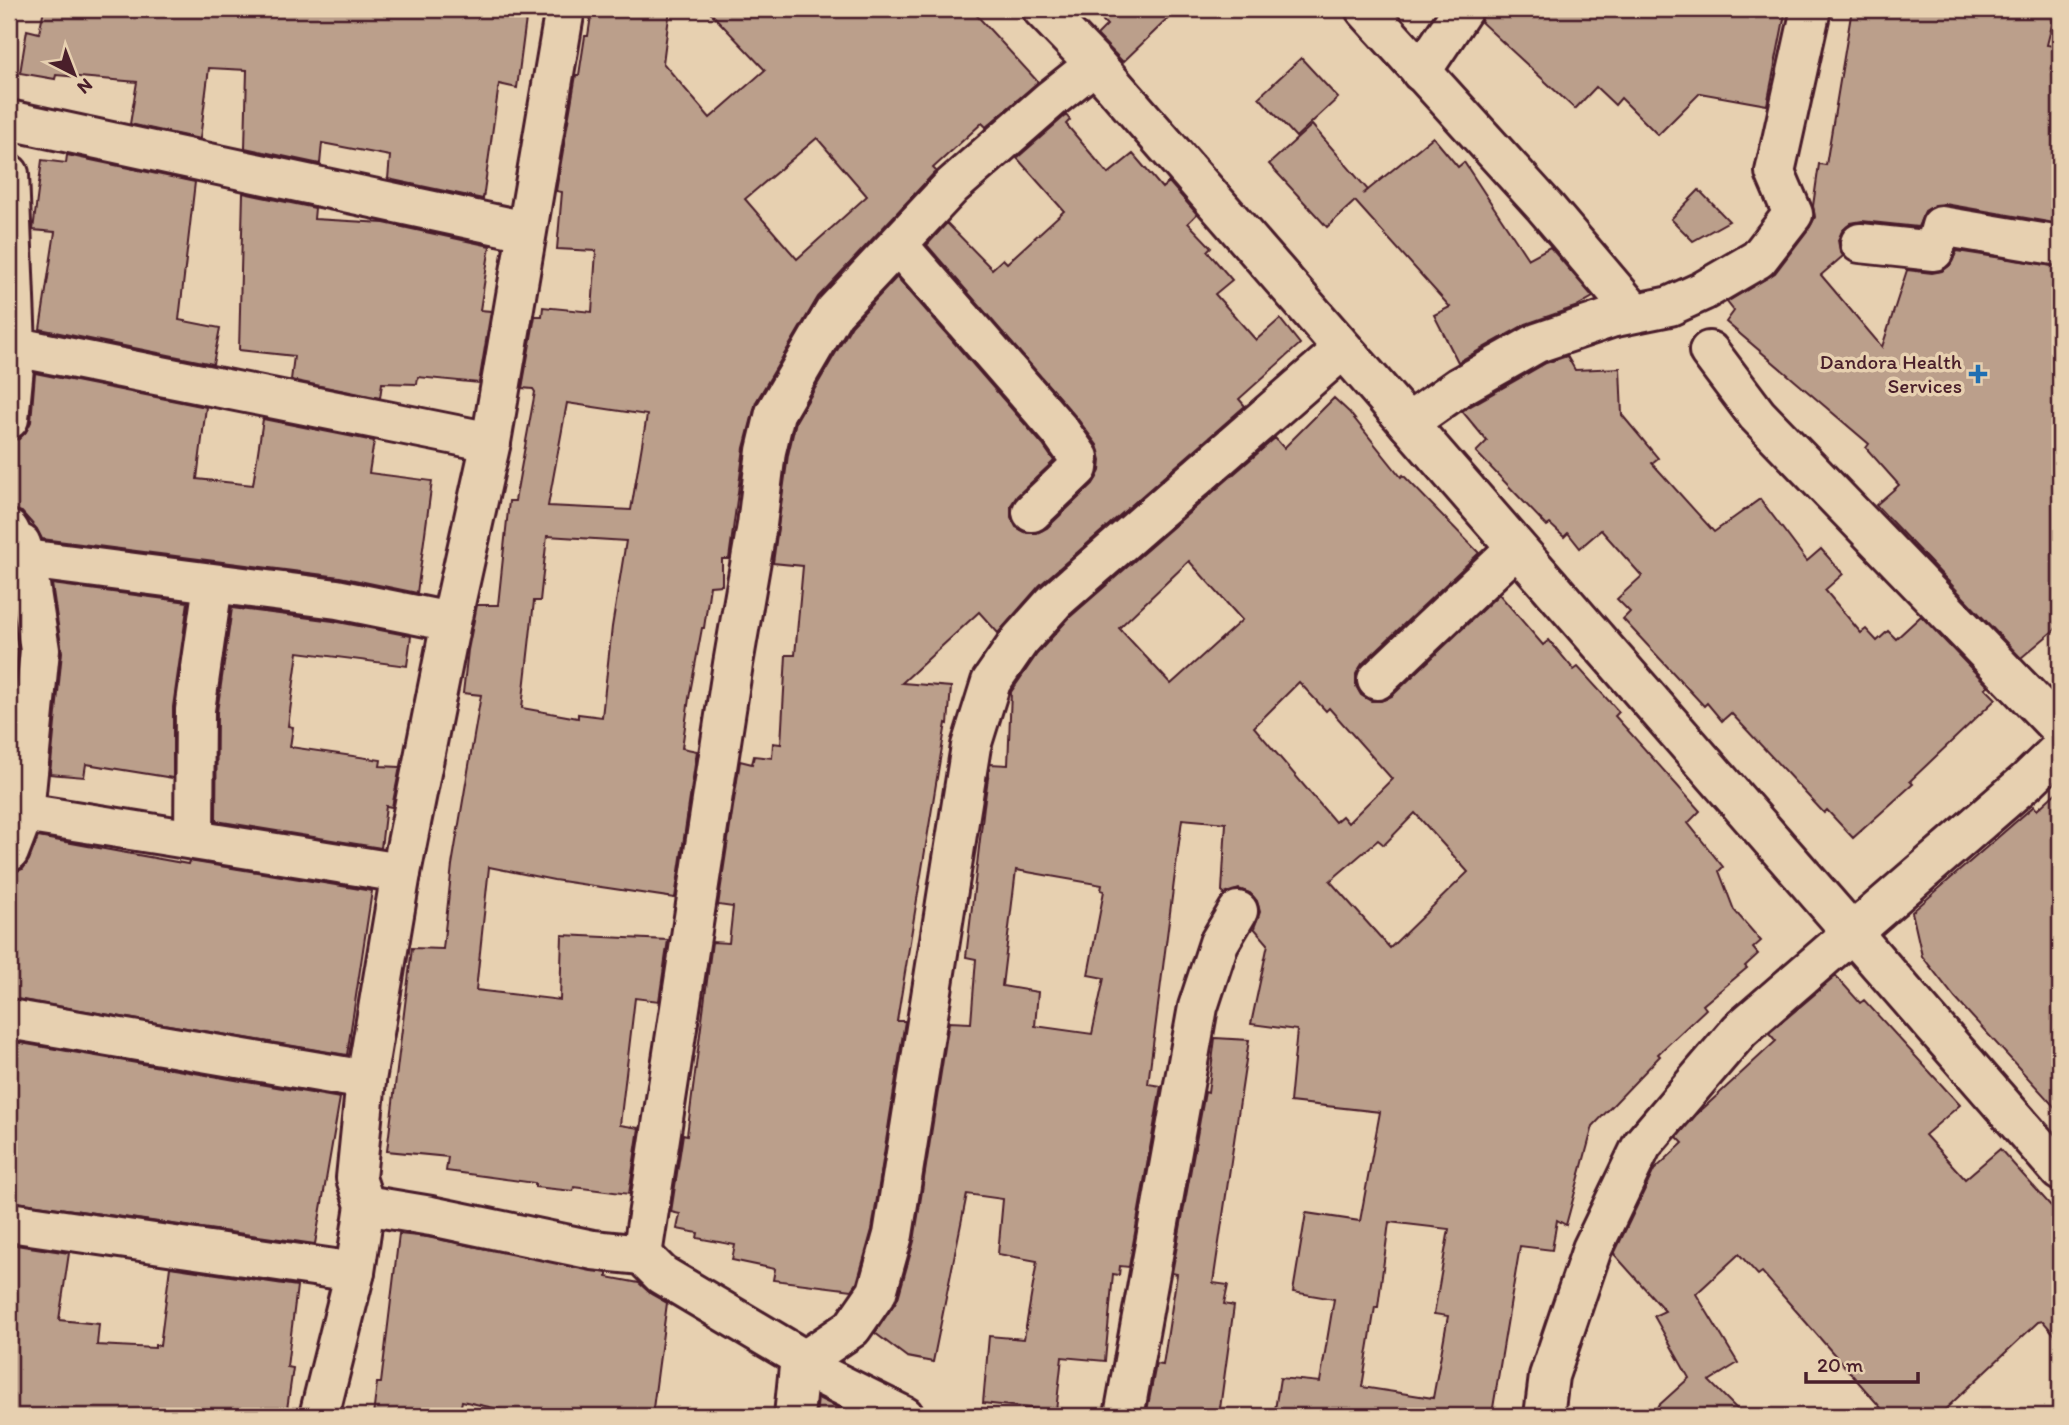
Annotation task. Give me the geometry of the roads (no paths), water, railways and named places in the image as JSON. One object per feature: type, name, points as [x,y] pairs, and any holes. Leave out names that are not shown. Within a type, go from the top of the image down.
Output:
[{"type":"street","points":[[319,1416],[355,1272],[365,1205],[356,1178],[366,1080],[401,873],[451,622],[491,442],[565,9]]},
{"type":"street","points":[[1042,9],[1094,64],[2060,1171]]},
{"type":"street","points":[[1364,9],[1545,207],[1633,311]]},
{"type":"street","points":[[1421,72],[1463,9]]},
{"type":"street","points":[[1408,423],[1459,387],[1537,343],[1633,311],[1670,306],[1703,291],[1758,259],[1793,214],[1775,172],[1811,9]]},
{"type":"street","points":[[642,1255],[757,525],[766,451],[775,413],[834,312],[952,186],[1094,64]]},
{"type":"street","points":[[9,120],[526,231]]},
{"type":"street","points":[[9,174],[16,347],[9,419]]},
{"type":"street","points":[[1860,243],[1934,251],[1941,226],[2060,246]]},
{"type":"street","points":[[898,245],[1060,431],[1079,458],[1078,468],[1032,512]]},
{"type":"street","points":[[16,347],[491,442]]},
{"type":"street","points":[[799,1364],[852,1328],[877,1292],[890,1246],[971,746],[991,682],[1020,639],[1055,601],[1342,350]]},
{"type":"street","points":[[1709,351],[1757,415],[2060,729]]},
{"type":"street","points":[[9,852],[24,813],[40,650],[17,545],[213,584],[337,599],[451,622]]},
{"type":"street","points":[[1377,680],[1516,548]]},
{"type":"street","points":[[194,839],[195,710],[213,584]]},
{"type":"street","points":[[1544,1416],[1549,1376],[1592,1248],[1642,1145],[1740,1030],[2028,780],[2060,749]]},
{"type":"street","points":[[24,813],[401,873]]},
{"type":"street","points":[[1124,1416],[1198,1007],[1219,943],[1238,911]]},
{"type":"street","points":[[9,1018],[366,1080]]},
{"type":"street","points":[[365,1205],[593,1250],[642,1255],[662,1275],[800,1357],[794,1416]]},
{"type":"street","points":[[9,1222],[355,1272]]},
{"type":"street","points":[[799,1364],[904,1416]]},
{"type":"place","name":"Dandora Health Services","points":[[1978,374]]}]
